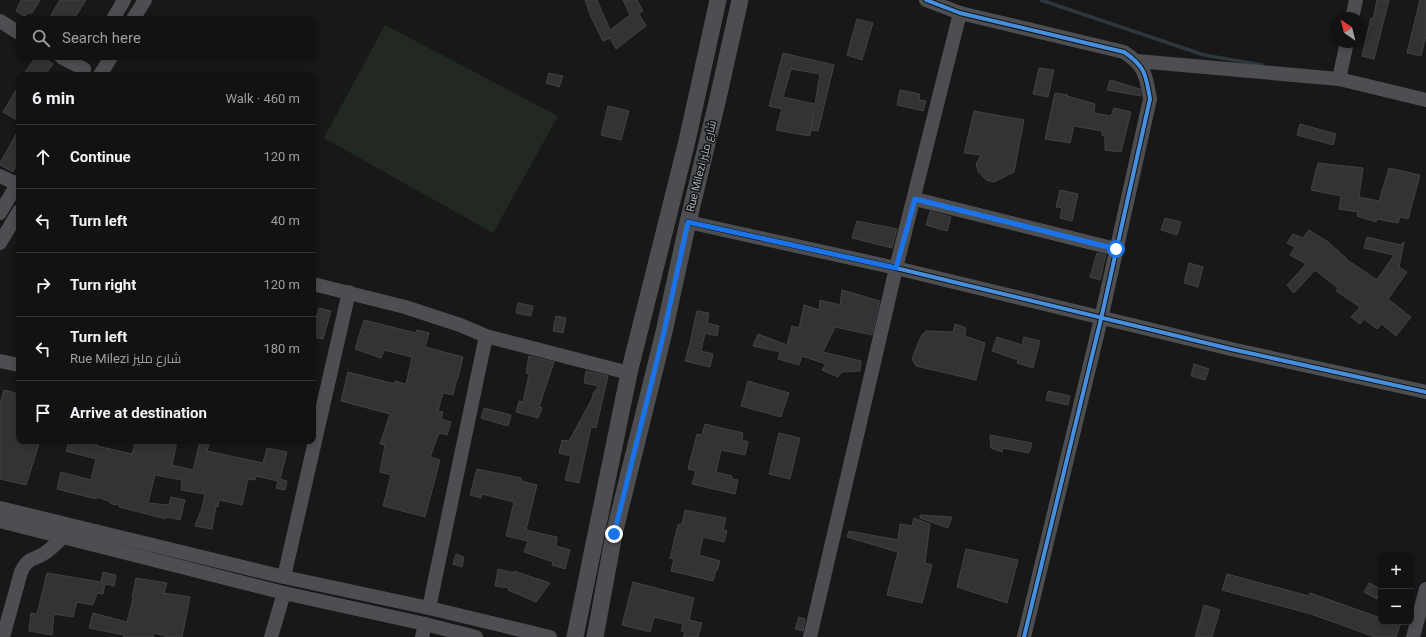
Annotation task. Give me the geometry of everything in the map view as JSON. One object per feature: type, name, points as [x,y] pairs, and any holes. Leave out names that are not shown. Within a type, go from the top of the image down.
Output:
[{"type":"street","points":[[115,16],[124,0]]},
{"type":"street","points":[[135,16],[144,0]]},
{"type":"street","name":"Rue Milezi شارع مليز","points":[[575,637],[629,373],[687,141],[718,0]]},
{"type":"street","name":"Rue Milezi شارع مليز","points":[[595,637],[614,534],[664,332],[740,0]]},
{"type":"street","points":[[926,0],[960,13],[1124,52],[1136,60],[1146,77],[1150,99],[1101,319],[1024,637]]},
{"type":"street","points":[[1353,12],[1356,0]]},
{"type":"street","points":[[810,637],[896,268],[915,199],[960,13]]},
{"type":"street","points":[[0,21],[16,31]]},
{"type":"street","points":[[1339,79],[1346,48]]},
{"type":"street","points":[[68,60],[85,67]]},
{"type":"street","points":[[102,72],[109,60]]},
{"type":"street","points":[[1136,60],[1339,79],[1426,100]]},
{"type":"street","points":[[0,176],[16,183]]},
{"type":"street","points":[[16,187],[2,210],[16,214]]},
{"type":"street","points":[[915,199],[1116,249]]},
{"type":"street","points":[[0,243],[16,217]]},
{"type":"street","points":[[688,222],[896,268],[1231,350],[1426,392]]},
{"type":"street","points":[[316,285],[349,292],[460,324],[486,336],[629,373]]},
{"type":"street","points":[[316,425],[349,292]]},
{"type":"street","points":[[429,608],[486,336]]},
{"type":"street","points":[[0,361],[16,364]]},
{"type":"street","points":[[284,577],[312,444]]},
{"type":"street","points":[[0,508],[284,577],[429,608],[550,637]]},
{"type":"street","points":[[0,521],[64,536],[424,630],[476,637]]},
{"type":"street","points":[[4,637],[21,572],[24,566],[27,561],[42,554],[64,536]]},
{"type":"street","points":[[1413,637],[1426,589]]},
{"type":"street","points":[[271,637],[284,593]]},
{"type":"shaded area","points":[[385,25],[558,116],[493,233],[324,138]]},
{"type":"building","points":[[21,0],[40,0],[32,13],[24,16],[16,11]]},
{"type":"building","points":[[60,0],[86,0],[76,16],[51,15]]},
{"type":"building","points":[[585,0],[597,0],[610,30],[630,15],[623,0],[637,0],[643,11],[639,14],[646,26],[616,49],[610,38],[603,41],[591,17]]},
{"type":"building","points":[[1377,0],[1389,0],[1374,59],[1362,56],[1364,48],[1366,48],[1366,39],[1371,18],[1373,19]]},
{"type":"building","points":[[1420,0],[1426,0],[1426,36],[1421,56],[1407,53]]},
{"type":"building","points":[[857,19],[873,23],[862,60],[847,55]]},
{"type":"building","points":[[783,53],[834,65],[818,131],[811,130],[813,114],[810,136],[776,130],[782,109],[769,106]],"holes":[[[791,69],[820,74],[815,104],[783,97]]]},
{"type":"building","points":[[34,60],[47,60],[53,64],[47,72],[25,72]]},
{"type":"building","points":[[1039,68],[1054,70],[1048,97],[1033,94]]},
{"type":"building","points":[[549,73],[563,76],[559,87],[546,83]]},
{"type":"building","points":[[1110,80],[1140,89],[1141,96],[1107,90]]},
{"type":"building","points":[[16,90],[16,119],[3,112]]},
{"type":"building","points":[[900,90],[920,94],[919,100],[926,101],[923,111],[897,105]]},
{"type":"building","points":[[1055,93],[1068,95],[1067,96],[1095,104],[1094,113],[1111,116],[1114,108],[1131,112],[1121,152],[1105,150],[1105,136],[1102,135],[1102,131],[1074,126],[1070,143],[1045,139]]},
{"type":"building","points":[[608,106],[629,111],[621,140],[601,135]]},
{"type":"building","points":[[974,111],[1024,120],[1014,172],[994,182],[986,180],[978,171],[976,164],[981,155],[964,153]]},
{"type":"building","points":[[1300,124],[1336,134],[1333,145],[1297,135]]},
{"type":"building","points":[[16,134],[16,166],[13,172],[0,165]]},
{"type":"building","points":[[1318,163],[1363,168],[1359,197],[1379,201],[1389,168],[1420,175],[1408,219],[1400,217],[1398,223],[1377,219],[1376,222],[1357,216],[1358,212],[1339,209],[1341,196],[1311,190]]},
{"type":"building","points":[[1060,190],[1078,194],[1072,221],[1060,218],[1062,208],[1056,207]]},
{"type":"building","points":[[930,211],[951,217],[947,231],[926,225]]},
{"type":"building","points":[[1165,218],[1181,222],[1177,235],[1161,230]]},
{"type":"building","points":[[857,221],[897,229],[892,248],[852,238]]},
{"type":"building","points":[[1309,230],[1328,242],[1346,259],[1377,280],[1394,255],[1364,248],[1367,237],[1401,245],[1404,242],[1399,267],[1407,272],[1388,299],[1411,317],[1396,336],[1382,324],[1377,329],[1364,319],[1360,324],[1351,317],[1360,307],[1336,291],[1338,288],[1315,270],[1294,293],[1287,285],[1306,264],[1290,255],[1295,247],[1287,243],[1293,234],[1303,238]]},
{"type":"building","points":[[1097,253],[1106,255],[1100,280],[1090,277]]},
{"type":"building","points":[[1189,263],[1203,267],[1198,287],[1184,283]]},
{"type":"building","points":[[842,290],[880,301],[872,335],[835,327],[823,352],[861,361],[860,371],[842,372],[838,377],[822,370],[826,364],[802,356],[799,365],[778,359],[780,352],[753,346],[758,334],[787,345],[792,326],[799,328],[804,305],[819,310],[820,300],[840,305]]},
{"type":"building","points":[[518,303],[533,306],[531,316],[516,313]]},
{"type":"building","points":[[319,308],[331,311],[323,339],[316,338],[316,318]]},
{"type":"building","points":[[697,311],[709,313],[707,323],[719,326],[717,336],[705,333],[701,351],[713,354],[710,367],[685,361]]},
{"type":"building","points":[[556,316],[566,318],[563,333],[553,331]]},
{"type":"building","points":[[364,320],[416,333],[417,330],[429,333],[425,347],[463,357],[453,395],[443,393],[438,411],[443,412],[441,419],[451,422],[447,435],[439,433],[430,457],[440,460],[425,517],[383,506],[391,475],[380,472],[385,445],[380,444],[390,414],[341,401],[348,372],[395,384],[395,381],[406,384],[412,357],[384,350],[381,358],[355,349]]},
{"type":"building","points":[[955,324],[966,328],[965,336],[985,343],[976,380],[916,366],[912,359],[921,336],[926,331],[953,332]]},
{"type":"building","points":[[997,337],[1022,345],[1024,337],[1040,341],[1033,368],[1017,363],[1018,360],[992,351]]},
{"type":"building","points":[[529,356],[554,362],[539,407],[542,408],[538,418],[516,412],[519,401],[523,402],[529,374],[526,373]]},
{"type":"building","points":[[1194,364],[1209,369],[1205,380],[1191,376]]},
{"type":"building","points":[[586,371],[608,376],[596,428],[591,427],[579,483],[565,480],[571,456],[559,453],[562,440],[569,441],[594,395],[592,395],[599,386],[584,383]]},
{"type":"building","points":[[748,381],[789,393],[781,417],[741,406]]},
{"type":"building","points":[[4,390],[16,393],[16,444],[39,444],[26,485],[0,479],[0,404]]},
{"type":"building","points":[[1048,391],[1070,396],[1068,405],[1046,400]]},
{"type":"building","points":[[484,408],[511,415],[508,426],[481,418]]},
{"type":"building","points":[[705,424],[743,433],[742,440],[748,442],[745,455],[721,450],[716,472],[732,476],[732,479],[738,480],[735,494],[692,484],[696,471],[688,469],[697,434],[702,435]]},
{"type":"building","points":[[779,433],[800,438],[790,479],[769,474]]},
{"type":"building","points":[[990,435],[1032,443],[1029,453],[1003,448],[1002,452],[991,448]]},
{"type":"building","points":[[68,444],[97,444],[97,446],[132,454],[135,444],[176,444],[172,465],[193,470],[199,444],[209,444],[207,451],[263,463],[267,448],[287,452],[280,479],[287,481],[285,490],[276,488],[278,481],[256,476],[255,480],[248,479],[242,505],[219,500],[218,507],[216,506],[212,529],[195,526],[202,508],[205,494],[181,490],[182,480],[155,475],[148,503],[169,505],[171,497],[185,500],[180,520],[167,517],[166,519],[119,507],[120,505],[111,504],[111,502],[97,497],[96,499],[57,489],[61,472],[91,480],[96,459],[66,451]]},
{"type":"building","points":[[477,469],[521,478],[521,481],[537,485],[526,530],[557,537],[556,546],[570,550],[565,569],[552,565],[553,562],[524,552],[528,541],[506,536],[514,502],[482,494],[481,498],[470,495]]},
{"type":"building","points":[[685,510],[726,518],[723,530],[727,531],[724,542],[703,537],[699,555],[720,561],[713,581],[671,571],[674,559],[670,558],[678,525],[682,524]]},
{"type":"building","points":[[920,515],[952,517],[948,528],[920,518]]},
{"type":"building","points":[[914,518],[930,524],[925,563],[932,565],[922,603],[887,595],[898,552],[847,537],[849,531],[898,540],[900,524],[912,526]]},
{"type":"building","points":[[966,549],[1018,560],[1007,603],[957,587]]},
{"type":"building","points":[[456,554],[464,557],[462,567],[453,564]]},
{"type":"building","points":[[498,569],[514,573],[514,571],[550,583],[536,602],[508,590],[509,588],[495,586]]},
{"type":"building","points":[[103,572],[116,575],[114,586],[105,584],[103,594],[97,593],[93,605],[77,602],[73,617],[54,614],[52,635],[29,631],[31,613],[37,614],[47,573],[101,582]]},
{"type":"building","points":[[1227,574],[1309,596],[1310,593],[1378,617],[1378,625],[1400,625],[1396,637],[1375,637],[1311,614],[1222,590]]},
{"type":"building","points":[[136,578],[167,583],[164,593],[190,597],[182,637],[168,637],[154,633],[153,637],[123,637],[124,635],[89,628],[93,613],[127,622],[133,599]]},
{"type":"building","points":[[633,582],[694,598],[689,620],[702,623],[698,637],[683,637],[685,632],[681,631],[683,624],[654,617],[650,632],[622,625]]},
{"type":"building","points":[[1369,583],[1378,588],[1377,599],[1364,592]]},
{"type":"building","points":[[1204,605],[1220,610],[1212,637],[1195,637]]},
{"type":"building","points":[[799,617],[805,619],[803,631],[795,629]]},
{"type":"waterway","points":[[1041,0],[1204,55],[1262,65]]},
{"type":"cycle path","points":[[926,0],[960,13],[1124,52],[1136,62],[1146,77],[1150,99],[1101,319],[1024,637]]},
{"type":"cycle path","points":[[688,222],[896,268],[1231,349],[1426,392]]},
{"type":"route","points":[[614,534],[664,332],[688,222],[896,268],[915,199],[1116,249]]}]
